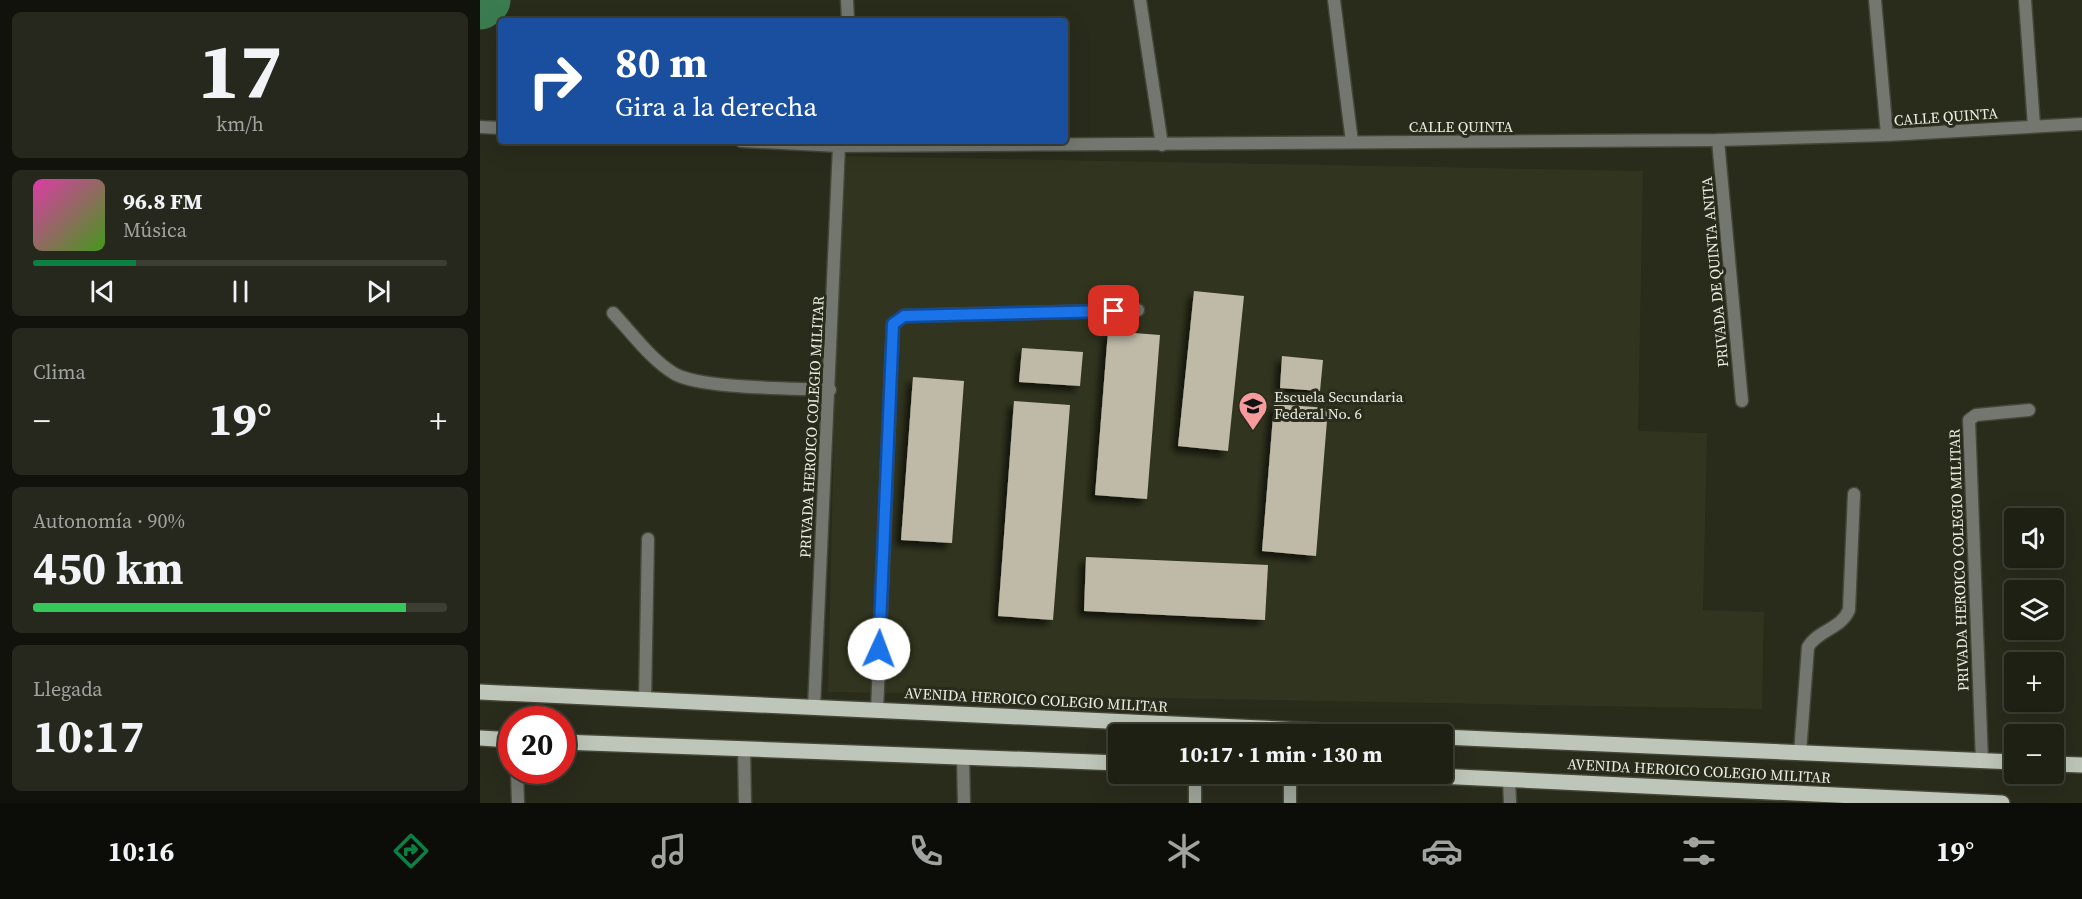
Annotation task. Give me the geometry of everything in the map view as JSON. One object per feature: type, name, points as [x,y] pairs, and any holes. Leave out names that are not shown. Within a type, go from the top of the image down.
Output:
[{"type":"main road","name":"AVENIDA HEROICO COLEGIO MILITAR","points":[[480,692],[1108,725]]},
{"type":"main road","name":"AVENIDA HEROICO COLEGIO MILITAR","points":[[1453,736],[2004,762]]},
{"type":"main road","points":[[480,738],[498,739]]},
{"type":"main road","points":[[576,743],[1108,763]]},
{"type":"main road","points":[[2064,764],[2082,765]]},
{"type":"main road","name":"AVENIDA HEROICO COLEGIO MILITAR","points":[[1453,777],[1728,797],[2002,803]]},
{"type":"street","points":[[847,0],[848,18]]},
{"type":"street","points":[[1140,0],[1162,145]]},
{"type":"street","points":[[1334,0],[1352,142]]},
{"type":"street","points":[[1875,0],[1887,135]]},
{"type":"street","points":[[2025,0],[2034,126]]},
{"type":"street","name":"CALLE QUINTA","points":[[800,144],[839,146],[1162,145],[1718,140],[1887,135],[2082,124]]},
{"type":"street","points":[[480,127],[498,128]]},
{"type":"street","name":"PRIVADA DE QUINTA ANITA","points":[[1718,140],[1742,401]]},
{"type":"street","name":"PRIVADA HEROICO COLEGIO MILITAR","points":[[814,708],[830,390],[839,146]]},
{"type":"street","points":[[877,711],[893,324],[904,316],[1138,310]]},
{"type":"street","points":[[613,313],[663,365],[676,375],[710,383],[830,390]]},
{"type":"street","name":"PRIVADA HEROICO COLEGIO MILITAR","points":[[1982,761],[1969,420],[1976,415],[2029,410]]},
{"type":"street","points":[[1800,753],[1808,647],[1812,640],[1841,623],[1851,604],[1854,494]]},
{"type":"street","points":[[645,700],[648,539]]},
{"type":"street","points":[[744,749],[745,803]]},
{"type":"street","points":[[963,756],[964,803]]},
{"type":"street","points":[[1509,779],[1510,803]]},
{"type":"street","points":[[517,784],[518,803]]},
{"type":"street","points":[[1195,784],[1195,803]]},
{"type":"street","points":[[1290,784],[1290,803]]},
{"type":"shaded area","name":"Escuela Secundaria Federal No. 6","points":[[840,156],[1643,171],[1638,431],[1707,433],[1703,610],[1764,612],[1762,709],[828,692]]},
{"type":"building","name":"Escuela Secundaria Federal No. 6","points":[[1194,291],[1244,296],[1228,451],[1178,446]]},
{"type":"building","points":[[1108,331],[1160,335],[1147,499],[1095,495]]},
{"type":"building","points":[[1022,348],[1083,352],[1080,386],[1019,382]]},
{"type":"building","name":"Escuela Secundaria Federal No. 6","points":[[1282,356],[1323,360],[1320,391],[1280,388]]},
{"type":"building","points":[[913,377],[964,381],[952,543],[901,540]]},
{"type":"building","points":[[1014,401],[1070,405],[1053,620],[998,616]]},
{"type":"building","name":"Escuela Secundaria Federal No. 6","points":[[1274,404],[1328,408],[1316,556],[1262,551]]},
{"type":"building","points":[[1086,557],[1268,565],[1265,620],[1084,611]]},
{"type":"waterway","points":[[480,4],[485,0]]},
{"type":"place","name":"Escuela Secundaria Federal No. 6","points":[[1253,432]]},
{"type":"route","points":[[879,649],[893,324],[904,316],[1114,311]]}]
